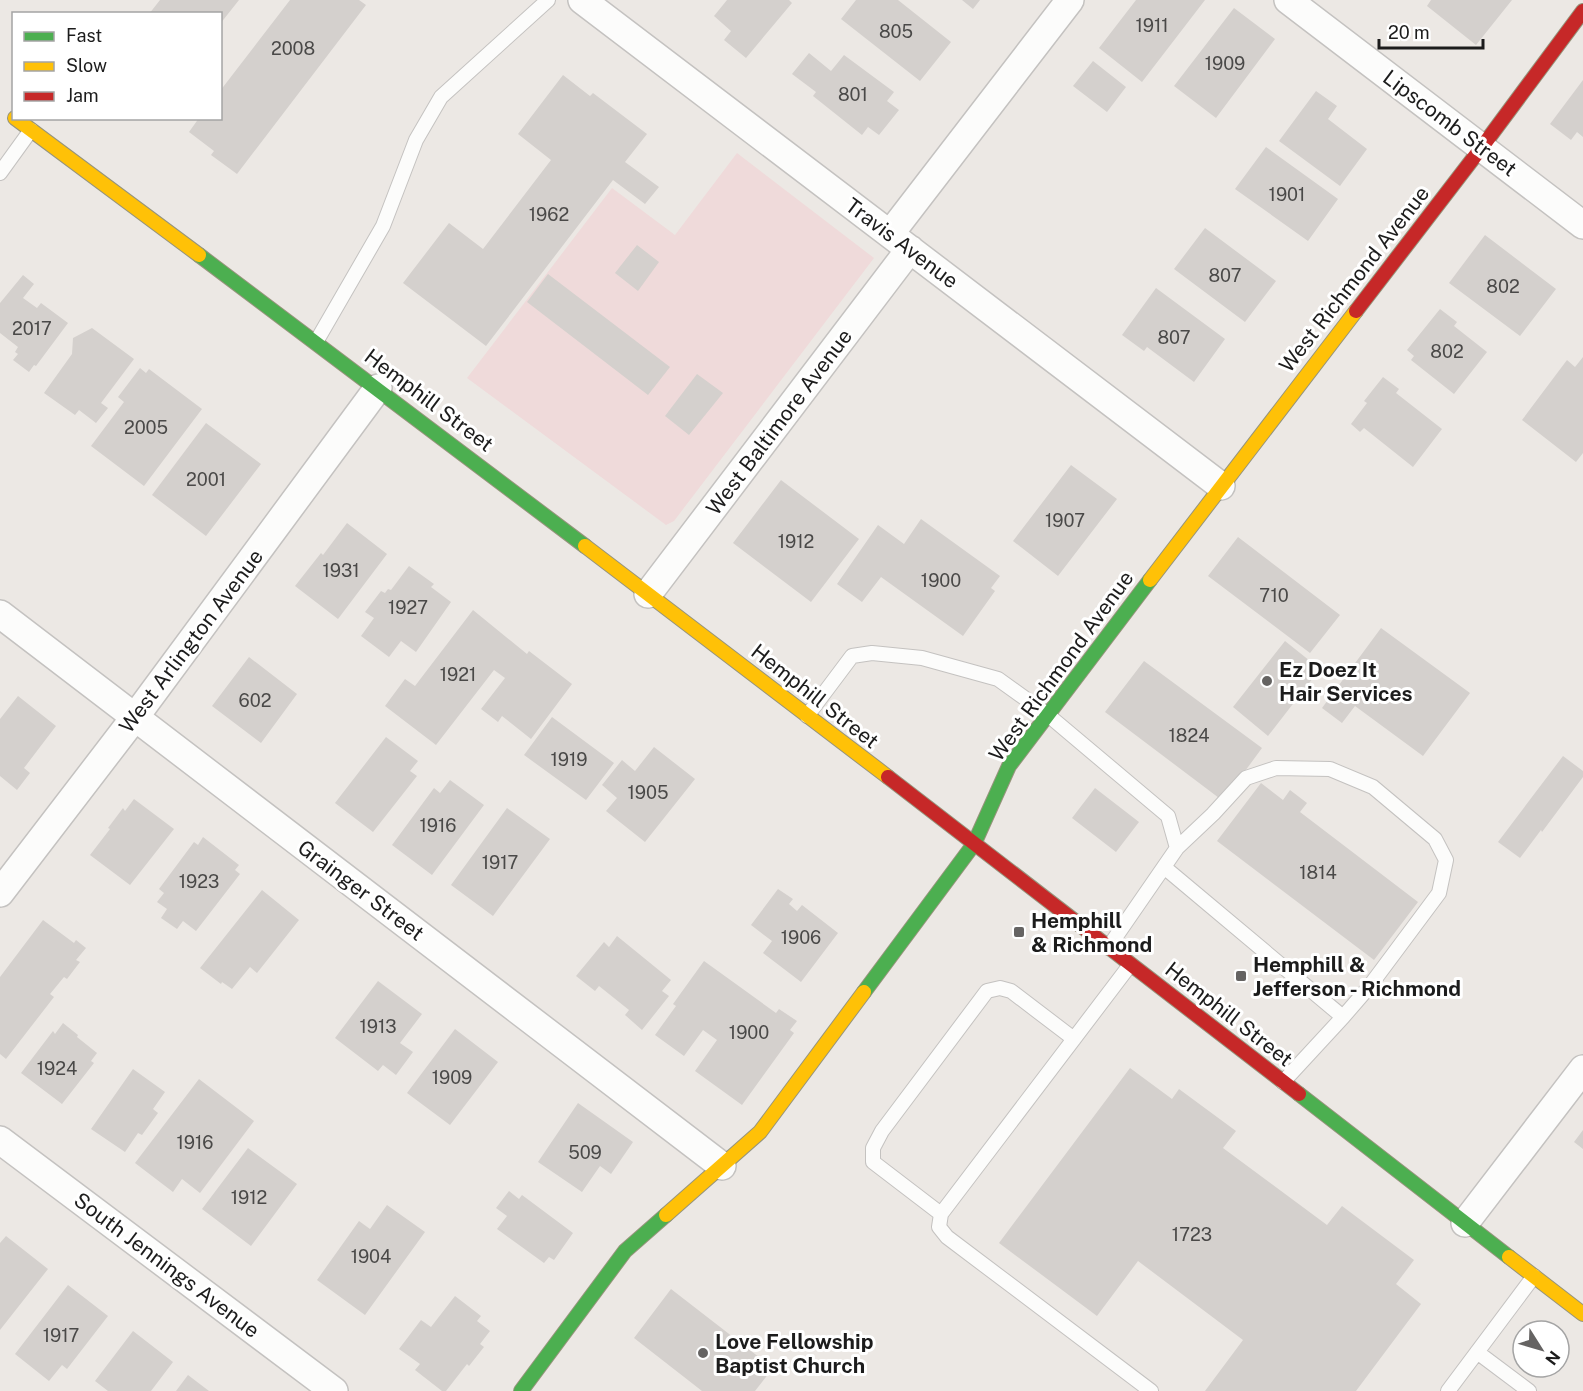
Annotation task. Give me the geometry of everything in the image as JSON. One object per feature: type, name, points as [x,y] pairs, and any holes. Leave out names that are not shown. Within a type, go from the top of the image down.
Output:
[{"type":"main road","name":"West Richmond Avenue","points":[[520,1391],[625,1251],[760,1132],[974,844],[1009,766],[1482,147],[1583,11]]},
{"type":"main road","name":"Hemphill Street","points":[[17,120],[378,388],[1583,1314]]},
{"type":"street","name":"Travis Avenue","points":[[582,0],[1221,486]]},
{"type":"street","name":"West Baltimore Avenue","points":[[648,594],[1070,0]]},
{"type":"street","name":"Lipscomb Street","points":[[1288,0],[1583,225]]},
{"type":"street","name":"West Arlington Avenue","points":[[0,892],[135,717],[378,388]]},
{"type":"street","name":"Grainger Street","points":[[0,614],[722,1166]]},
{"type":"street","points":[[1465,1223],[1583,1069]]},
{"type":"street","name":"South Jennings Avenue","points":[[0,1140],[334,1391]]},
{"type":"lane","points":[[316,342],[383,226],[416,140],[441,97],[548,0]]},
{"type":"lane","points":[[0,173],[31,130]]},
{"type":"lane","points":[[807,716],[852,656],[872,653],[922,658],[998,679],[1048,715],[1168,816],[1177,848]]},
{"type":"lane","points":[[1108,948],[1177,848],[1246,778],[1276,768],[1330,769],[1373,787],[1435,839],[1446,860],[1439,893],[1369,987],[1283,1082]]},
{"type":"lane","points":[[1164,867],[1343,1017]]},
{"type":"lane","points":[[1130,965],[941,1214],[939,1227],[947,1237],[1151,1391]]},
{"type":"lane","points":[[941,1214],[873,1162],[873,1148],[882,1131],[987,991],[1000,988],[1011,991],[1074,1039]]},
{"type":"lane","points":[[1448,1391],[1534,1276]]},
{"type":"lane","points":[[1477,1352],[1528,1391]]},
{"type":"shaded area","points":[[737,153],[874,258],[674,521],[666,525],[467,378],[612,188],[675,235]]},
{"type":"building","points":[[160,0],[239,0],[222,21],[222,12],[151,12]]},
{"type":"building","points":[[290,0],[359,0],[366,5],[237,174],[211,155],[214,151],[189,132],[198,120],[222,120],[222,88]]},
{"type":"building","points":[[727,0],[789,0],[792,3],[746,58],[724,40],[731,31],[714,16]]},
{"type":"building","points":[[856,0],[898,0],[951,42],[920,81],[841,19]]},
{"type":"building","points":[[962,0],[980,0],[973,9]]},
{"type":"building","points":[[1136,0],[1205,0],[1142,82],[1099,48]]},
{"type":"building","points":[[1431,0],[1512,0],[1476,45],[1427,6]]},
{"type":"building","points":[[1234,8],[1275,39],[1216,118],[1174,86]]},
{"type":"building","points":[[809,53],[831,71],[844,55],[894,92],[887,101],[899,110],[879,135],[868,127],[862,135],[813,96],[816,92],[792,74]]},
{"type":"building","points":[[1093,61],[1126,87],[1107,112],[1073,86]]},
{"type":"building","points":[[563,75],[590,96],[593,93],[647,134],[625,162],[659,187],[645,204],[613,180],[486,346],[403,283],[449,223],[483,249],[551,160],[518,134]]},
{"type":"building","points":[[1583,80],[1583,137],[1577,132],[1571,140],[1550,124]]},
{"type":"building","points":[[1316,91],[1337,106],[1328,119],[1367,149],[1340,186],[1279,141]]},
{"type":"building","points":[[1266,147],[1338,199],[1308,241],[1235,189]]},
{"type":"building","points":[[1205,228],[1276,281],[1245,322],[1174,269]]},
{"type":"building","points":[[1485,235],[1556,289],[1520,336],[1449,283]]},
{"type":"building","points":[[637,245],[659,262],[638,291],[615,273]]},
{"type":"building","points":[[548,274],[670,367],[648,395],[527,302]]},
{"type":"building","points":[[23,275],[34,284],[23,298],[37,308],[41,303],[68,323],[29,372],[13,360],[18,354],[15,352],[18,347],[0,333],[0,303]]},
{"type":"building","points":[[1156,288],[1225,339],[1194,382],[1147,347],[1144,351],[1122,335]]},
{"type":"building","points":[[1440,309],[1457,322],[1454,326],[1487,352],[1454,394],[1411,360],[1414,356],[1407,350]]},
{"type":"building","points":[[92,328],[134,359],[101,403],[108,408],[96,423],[79,410],[75,415],[44,393],[72,354],[73,338]]},
{"type":"building","points":[[1583,357],[1583,453],[1576,462],[1522,420],[1567,360],[1575,367]]},
{"type":"building","points":[[140,368],[146,373],[149,369],[202,409],[144,486],[91,446],[124,402],[118,397]]},
{"type":"building","points":[[697,374],[723,393],[689,435],[665,416]]},
{"type":"building","points":[[1383,377],[1399,389],[1396,393],[1442,429],[1413,467],[1364,428],[1360,432],[1351,424],[1367,403],[1364,401]]},
{"type":"building","points":[[206,423],[261,464],[206,536],[152,495]]},
{"type":"building","points":[[1071,465],[1117,499],[1058,576],[1013,541]]},
{"type":"building","points":[[781,480],[859,539],[811,602],[733,543]]},
{"type":"building","points":[[921,519],[1000,576],[991,588],[995,591],[963,636],[881,577],[862,602],[837,584],[878,525],[904,544]]},
{"type":"building","points":[[347,523],[387,554],[338,619],[295,586],[321,553],[323,555]]},
{"type":"building","points":[[1238,537],[1340,615],[1310,653],[1208,576]]},
{"type":"building","points":[[409,566],[434,584],[431,587],[451,602],[416,652],[401,641],[389,657],[361,636],[374,618],[365,612],[381,591],[385,593],[388,589],[391,590]]},
{"type":"building","points":[[473,610],[527,654],[529,651],[572,684],[531,739],[502,716],[498,722],[481,709],[505,678],[494,670],[436,745],[385,706],[405,679],[415,686]]},
{"type":"building","points":[[1381,628],[1470,693],[1423,756],[1355,706],[1342,723],[1322,708]]},
{"type":"building","points":[[1285,641],[1320,669],[1268,736],[1233,707]]},
{"type":"building","points":[[249,657],[297,694],[261,743],[212,706]]},
{"type":"building","points":[[1144,661],[1262,748],[1223,801],[1105,712]]},
{"type":"building","points":[[18,696],[56,726],[24,768],[30,773],[17,790],[0,776],[0,719]]},
{"type":"building","points":[[552,717],[614,763],[586,800],[524,755]]},
{"type":"building","points":[[386,737],[418,761],[410,771],[417,776],[373,832],[335,803]]},
{"type":"building","points":[[654,747],[695,779],[645,842],[606,811],[617,798],[602,785],[622,760],[635,771]]},
{"type":"building","points":[[1563,756],[1583,771],[1583,777],[1520,858],[1498,842]]},
{"type":"building","points":[[450,780],[484,805],[432,875],[392,845],[434,788],[440,793]]},
{"type":"building","points":[[1261,783],[1283,800],[1290,790],[1307,803],[1300,812],[1418,902],[1374,960],[1217,841]]},
{"type":"building","points":[[1095,788],[1139,822],[1116,852],[1072,818]]},
{"type":"building","points":[[134,799],[174,829],[130,885],[90,855],[123,808],[125,811]]},
{"type":"building","points":[[507,808],[550,839],[493,916],[451,885]]},
{"type":"building","points":[[203,837],[239,865],[235,870],[240,874],[196,931],[183,921],[177,929],[161,918],[167,909],[157,902],[164,893],[159,889],[194,842],[198,845]]},
{"type":"building","points":[[778,889],[793,899],[789,904],[797,911],[802,905],[838,933],[801,982],[763,953],[772,941],[751,925]]},
{"type":"building","points":[[262,890],[299,920],[257,973],[250,967],[232,989],[222,982],[221,984],[200,968]]},
{"type":"building","points":[[43,920],[74,943],[76,940],[86,948],[76,960],[80,962],[67,979],[64,977],[50,994],[54,997],[6,1059],[0,1054],[0,977]]},
{"type":"building","points":[[617,936],[671,980],[662,991],[669,996],[642,1030],[625,1015],[629,1010],[599,986],[595,991],[576,976],[604,942],[609,947]]},
{"type":"building","points":[[704,961],[776,1013],[779,1009],[797,1021],[790,1030],[794,1033],[742,1105],[695,1071],[717,1040],[703,1030],[684,1056],[655,1035],[676,1006],[673,1004]]},
{"type":"building","points":[[378,981],[422,1014],[400,1043],[413,1052],[396,1075],[383,1065],[378,1071],[335,1038]]},
{"type":"building","points":[[63,1023],[97,1053],[91,1061],[94,1063],[62,1104],[21,1073],[53,1031],[55,1034]]},
{"type":"building","points":[[455,1029],[498,1062],[450,1125],[407,1093]]},
{"type":"building","points":[[1130,1068],[1172,1099],[1179,1089],[1236,1131],[1223,1148],[1327,1225],[1342,1206],[1414,1260],[1396,1284],[1421,1304],[1356,1391],[1205,1391],[1243,1340],[1138,1261],[1097,1316],[999,1243]]},
{"type":"building","points":[[133,1069],[165,1092],[153,1109],[158,1113],[142,1135],[138,1133],[125,1152],[91,1129]]},
{"type":"building","points":[[199,1079],[254,1121],[200,1193],[182,1179],[173,1192],[135,1163]]},
{"type":"building","points":[[578,1103],[633,1142],[611,1174],[600,1166],[582,1192],[538,1162]]},
{"type":"building","points":[[1583,1130],[1583,1149],[1574,1142]]},
{"type":"building","points":[[248,1148],[297,1184],[251,1246],[202,1209]]},
{"type":"building","points":[[509,1191],[519,1199],[522,1195],[573,1233],[554,1260],[549,1257],[544,1263],[497,1229],[507,1216],[496,1208]]},
{"type":"building","points":[[387,1205],[425,1232],[365,1315],[317,1280],[359,1221],[370,1229]]},
{"type":"building","points":[[6,1236],[48,1269],[0,1330],[0,1243]]},
{"type":"building","points":[[68,1285],[108,1316],[67,1369],[62,1365],[49,1381],[15,1354]]},
{"type":"building","name":"Love Fellowship Baptist Church","points":[[671,1289],[773,1368],[755,1391],[702,1391],[634,1338]]},
{"type":"building","points":[[455,1296],[481,1316],[477,1321],[490,1331],[480,1344],[484,1347],[469,1366],[467,1364],[446,1391],[442,1391],[415,1370],[420,1364],[399,1349],[421,1320],[431,1327]]},
{"type":"building","points":[[133,1331],[173,1362],[151,1391],[108,1391],[95,1381]]},
{"type":"building","points":[[188,1375],[209,1391],[176,1391]]},
{"type":"traffic: fast","points":[[199,255],[585,546]]},
{"type":"traffic: fast","points":[[864,992],[974,844],[1009,766],[1150,580]]},
{"type":"traffic: fast","points":[[1299,1094],[1509,1257]]},
{"type":"traffic: fast","points":[[521,1391],[625,1251],[666,1215]]},
{"type":"traffic: slow","points":[[18,120],[199,255]]},
{"type":"traffic: slow","points":[[1150,580],[1356,311]]},
{"type":"traffic: slow","points":[[585,546],[888,777]]},
{"type":"traffic: slow","points":[[666,1215],[760,1132],[864,992]]},
{"type":"traffic: slow","points":[[1509,1257],[1583,1314]]},
{"type":"traffic: jam","points":[[1356,311],[1583,11]]},
{"type":"traffic: jam","points":[[888,777],[1299,1094]]},
{"type":"place","name":"Ez Doez It Hair Services","points":[[1267,681]]},
{"type":"place","name":"Hemphill & Richmond","points":[[1019,932]]},
{"type":"place","name":"Hemphill & Jefferson - Richmond","points":[[1241,976]]},
{"type":"place","name":"Love Fellowship Baptist Church","points":[[703,1353]]}]
